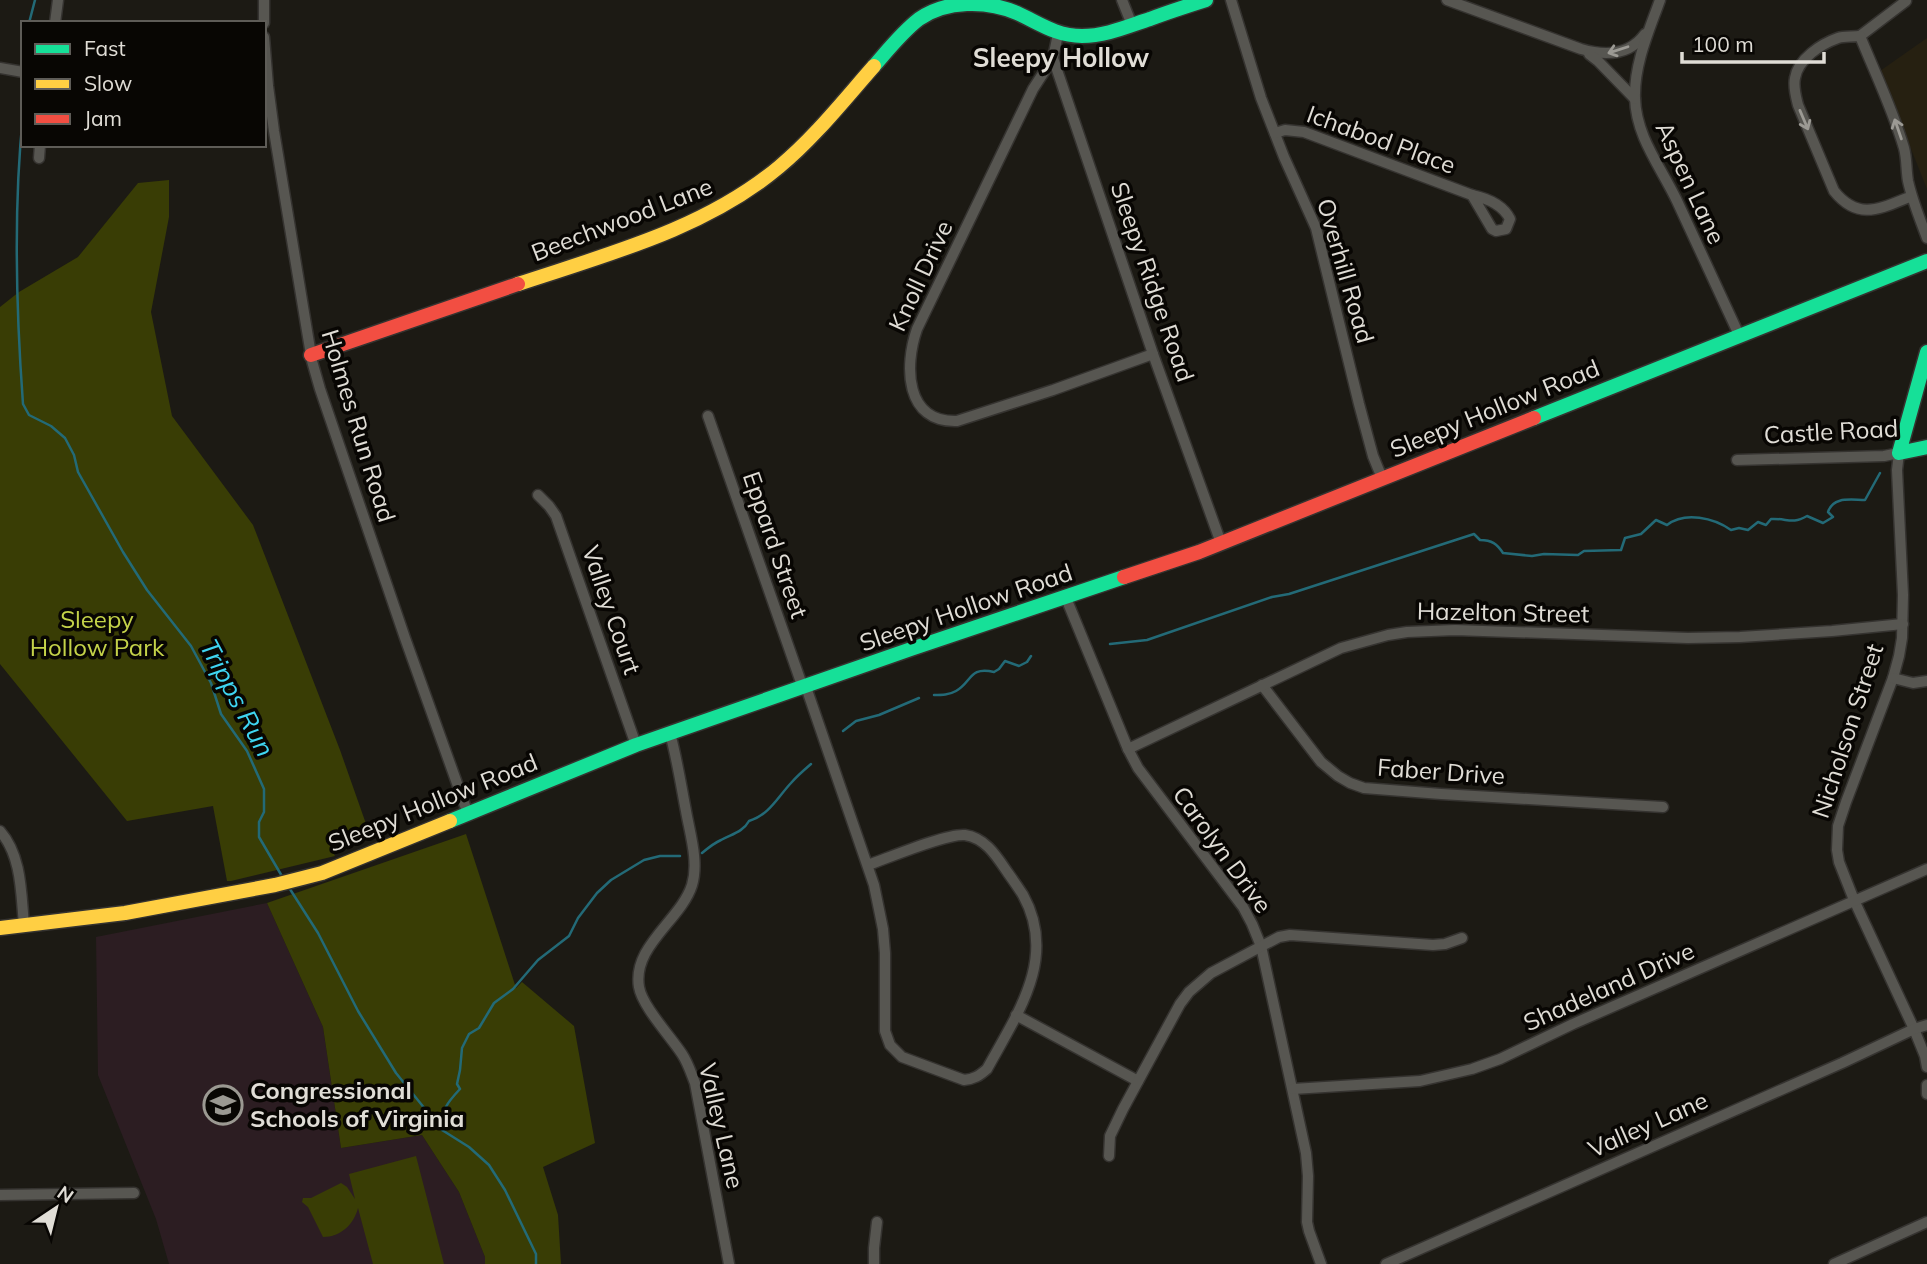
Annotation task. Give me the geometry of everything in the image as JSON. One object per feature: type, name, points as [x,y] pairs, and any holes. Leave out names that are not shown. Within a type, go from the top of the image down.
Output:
[{"type":"main road","name":"Beechwood Lane","points":[[311,355],[653,238],[728,204],[751,190],[793,156],[917,21],[944,7],[962,2],[987,1],[1017,12],[1058,34],[1086,37],[1206,0]]},
{"type":"main road","name":"Sleepy Hollow Road","points":[[0,928],[125,913],[273,885],[343,866],[636,745],[1199,552],[1922,266]]},
{"type":"main road","name":"Nicholson Street","points":[[1899,453],[1927,352]]},
{"type":"main road","name":"Castle Road","points":[[1899,453],[1927,447]]},
{"type":"street","points":[[55,21],[58,0]]},
{"type":"street","points":[[264,0],[264,21]]},
{"type":"street","points":[[1122,0],[1132,25]]},
{"type":"street","name":"Overhill Road","points":[[1231,0],[1253,76],[1316,228],[1359,404],[1382,478]]},
{"type":"street","points":[[1447,0],[1581,50],[1603,54],[1621,51],[1637,43],[1650,29]]},
{"type":"street","name":"Aspen Lane","points":[[1660,0],[1636,76],[1635,99],[1639,126],[1740,337]]},
{"type":"street","points":[[1906,1],[1860,36],[1840,37],[1826,43],[1805,60],[1795,78],[1795,91],[1798,105],[1834,191],[1842,200],[1870,211],[1912,196]]},
{"type":"street","points":[[1053,58],[1058,34]]},
{"type":"street","points":[[1860,36],[1896,122],[1905,152],[1907,178],[1927,237]]},
{"type":"street","points":[[1581,50],[1598,61],[1635,99]]},
{"type":"street","name":"Holmes Run Road","points":[[266,57],[271,108],[311,355],[320,389],[468,814]]},
{"type":"street","name":"Sleepy Ridge Road","points":[[1053,58],[1153,354],[1221,543]]},
{"type":"street","name":"Knoll Drive","points":[[1053,58],[1033,89],[917,330],[909,362],[917,400],[921,409],[932,417],[957,422],[1153,354]]},
{"type":"street","points":[[0,68],[19,71]]},
{"type":"street","name":"Ichabod Place","points":[[1275,133],[1285,130],[1304,132],[1472,195]]},
{"type":"street","points":[[39,158],[40,147]]},
{"type":"street","name":"Eppard Street","points":[[708,416],[868,865],[879,906],[885,953],[886,1038],[902,1057],[957,1078],[973,1079],[987,1069],[1032,980],[1037,951],[1034,929],[1023,896],[989,848],[976,839],[960,835],[947,837],[868,865]]},
{"type":"street","name":"Castle Road","points":[[1737,460],[1884,456],[1899,453]]},
{"type":"street","name":"Nicholson Street","points":[[1899,453],[1897,470],[1903,595],[1899,656],[1894,678],[1858,767],[1838,826],[1837,850],[1854,900],[1914,1029],[1927,1067]]},
{"type":"street","name":"Valley Court","points":[[538,495],[556,516],[636,745]]},
{"type":"street","name":"Carolyn Drive","points":[[1066,598],[1128,749],[1147,783],[1243,908],[1261,946],[1306,1153],[1307,1222],[1321,1264]]},
{"type":"street","name":"Hazelton Street","points":[[1128,749],[1341,648],[1362,640],[1407,632],[1455,630],[1688,638],[1818,632],[1903,624]]},
{"type":"street","points":[[1894,678],[1913,683],[1927,681]]},
{"type":"street","name":"Faber Drive","points":[[1262,685],[1321,761],[1338,776],[1364,788],[1664,807]]},
{"type":"street","name":"Valley Lane","points":[[670,733],[679,768],[692,844],[694,873],[689,892],[644,957],[639,987],[646,1003],[684,1056],[695,1083],[729,1264]]},
{"type":"street","points":[[0,831],[9,844],[16,865],[24,925]]},
{"type":"street","name":"Shadeland Drive","points":[[1293,1089],[1420,1081],[1472,1069],[1500,1059],[1573,1024],[1927,869]]},
{"type":"street","points":[[1109,1156],[1110,1136],[1180,1004],[1189,992],[1211,973],[1279,936],[1433,945],[1462,938]]},
{"type":"street","points":[[1016,1015],[1138,1081]]},
{"type":"street","name":"Valley Lane","points":[[1387,1264],[1927,1025]]},
{"type":"street","points":[[1927,1085],[1927,1094]]},
{"type":"street","points":[[0,1195],[135,1193]]},
{"type":"street","points":[[874,1264],[877,1222]]},
{"type":"street","points":[[1834,1264],[1927,1222]]},
{"type":"shaded area","points":[[1927,38],[1927,189],[1880,71]]},
{"type":"shaded area","name":"Congressional Schools of Virginia","points":[[267,903],[323,1027],[341,1148],[422,1135],[459,1192],[485,1257],[485,1264],[169,1264],[156,1219],[98,1075],[96,937]]},
{"type":"green space","name":"Sleepy Hollow Park","points":[[169,180],[169,217],[151,312],[172,416],[253,525],[371,838],[332,850],[335,856],[231,881],[227,881],[213,806],[127,821],[0,664],[0,307],[19,292],[78,257],[138,183]]},
{"type":"green space","points":[[466,834],[516,988],[522,982],[574,1026],[595,1143],[543,1167],[558,1215],[561,1264],[485,1264],[485,1257],[459,1192],[422,1135],[341,1148],[323,1027],[267,903]]},
{"type":"green space","points":[[416,1156],[444,1264],[373,1264],[358,1208],[346,1228],[336,1235],[323,1237],[308,1207],[302,1202],[303,1198],[311,1198],[341,1183],[355,1199],[349,1174]]},
{"type":"waterway","name":"Tripps Run","points":[[30,21],[35,0]]},
{"type":"waterway","name":"Tripps Run","points":[[21,139],[17,260],[23,404],[29,415],[51,426],[65,438],[74,455],[78,472],[123,552],[147,590],[191,646],[211,683],[221,714],[247,751],[264,789],[264,812],[259,822],[259,837],[283,878]]},
{"type":"waterway","points":[[1110,644],[1147,640],[1272,597],[1289,594],[1474,534],[1480,540],[1494,543],[1503,553],[1532,556],[1578,555],[1584,551],[1621,550],[1625,538],[1641,534],[1656,520],[1667,525],[1682,518],[1708,519],[1731,530],[1748,530],[1758,522],[1766,525],[1771,519],[1793,521],[1807,516],[1823,523],[1833,517],[1828,512],[1834,503],[1843,500],[1865,500],[1880,473]]},
{"type":"waterway","points":[[934,695],[953,692],[975,673],[994,672],[1005,661],[1019,666],[1031,656]]},
{"type":"waterway","points":[[843,731],[856,721],[879,715],[919,698]]},
{"type":"waterway","points":[[702,853],[767,810],[811,764]]},
{"type":"waterway","points":[[442,1130],[446,1107],[460,1089],[457,1084],[462,1048],[469,1034],[479,1028],[494,1003],[513,989],[538,960],[569,936],[578,918],[611,880],[644,860],[660,856],[680,856]]},
{"type":"waterway","name":"Tripps Run","points":[[288,886],[318,933],[358,1011],[396,1073],[442,1130],[469,1147],[489,1165],[505,1190],[536,1254],[536,1264]]},
{"type":"traffic: fast","points":[[874,66],[919,19],[954,5],[993,6],[1017,13],[1056,31],[1082,36],[1117,30],[1206,0]]},
{"type":"traffic: fast","points":[[1534,418],[1927,261]]},
{"type":"traffic: fast","points":[[1927,352],[1899,453],[1927,447]]},
{"type":"traffic: fast","points":[[450,821],[636,745],[1124,577]]},
{"type":"traffic: slow","points":[[518,284],[654,238],[720,207],[750,189],[805,143],[874,66]]},
{"type":"traffic: slow","points":[[0,928],[125,913],[275,885],[322,873],[450,821]]},
{"type":"traffic: jam","points":[[311,355],[518,284]]},
{"type":"traffic: jam","points":[[1124,577],[1199,552],[1534,418]]},
{"type":"place","name":"Congressional Schools of Virginia","points":[[223,1105]]},
{"type":"district","name":"Sleepy Hollow","points":[[1061,58]]}]
